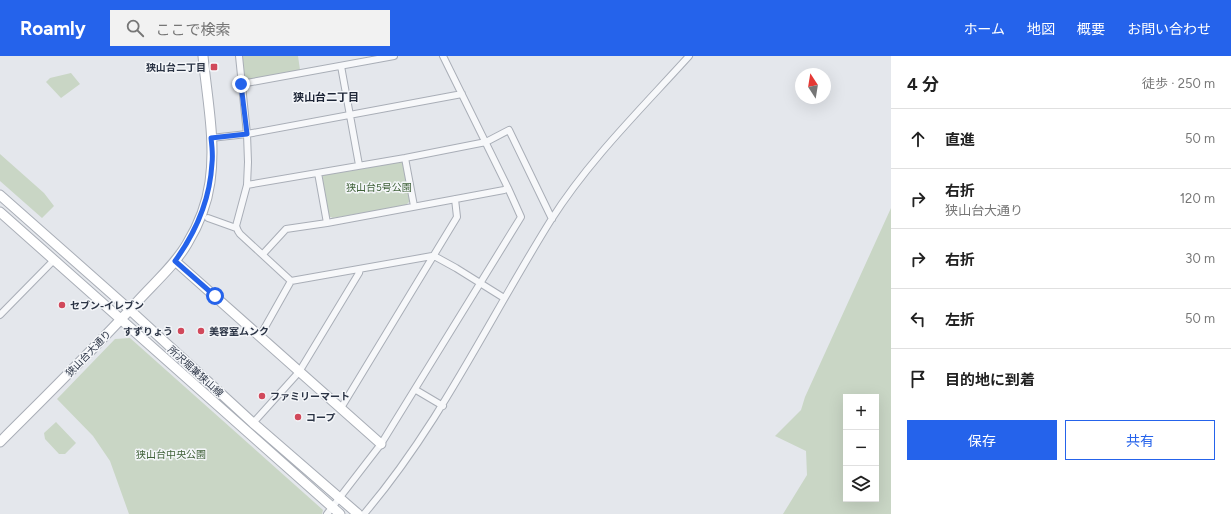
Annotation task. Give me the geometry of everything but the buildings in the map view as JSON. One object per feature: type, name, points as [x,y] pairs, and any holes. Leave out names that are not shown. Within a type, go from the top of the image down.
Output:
[{"type":"main road","name":"狭山台大通り","points":[[0,442],[130,310],[175,261],[186,246],[196,228],[210,184],[212,162],[203,56]]},
{"type":"main road","name":"所沢堀兼狭山線","points":[[0,195],[130,310],[254,423],[358,514]]},
{"type":"main road","name":"所沢堀兼狭山線","points":[[0,212],[121,319],[329,510],[340,514]]},
{"type":"main road","points":[[175,261],[381,444]]},
{"type":"street","points":[[236,228],[247,185],[248,148],[239,56]]},
{"type":"street","points":[[241,84],[394,56]]},
{"type":"street","points":[[329,510],[381,444],[416,390],[521,217],[486,142],[443,56]]},
{"type":"street","points":[[364,514],[403,464],[442,406],[504,298],[552,219],[594,160],[689,56]]},
{"type":"street","points":[[341,66],[359,165]]},
{"type":"street","points":[[211,138],[247,134],[462,94]]},
{"type":"street","points":[[247,185],[405,158],[486,142],[509,130],[552,219]]},
{"type":"street","points":[[405,158],[414,206]]},
{"type":"street","points":[[318,173],[327,223]]},
{"type":"street","points":[[263,254],[286,229],[327,223],[504,190],[508,188]]},
{"type":"street","points":[[341,408],[457,217],[455,199]]},
{"type":"street","points":[[208,218],[236,228],[240,234],[291,280]]},
{"type":"street","points":[[291,280],[432,256],[504,298]]},
{"type":"street","points":[[0,315],[54,260]]},
{"type":"street","points":[[254,423],[299,372],[360,269]]},
{"type":"street","points":[[260,336],[291,280]]},
{"type":"street","points":[[416,390],[442,406]]},
{"type":"green space","points":[[242,56],[298,56],[300,70],[247,80],[245,79]]},
{"type":"green space","points":[[71,73],[80,84],[61,98],[46,82],[50,78]]},
{"type":"green space","points":[[0,154],[44,193],[54,206],[42,218],[0,181]]},
{"type":"green space","name":"狭山台5号公園","points":[[400,161],[403,163],[410,201],[406,205],[333,218],[328,216],[321,178],[323,175]]},
{"type":"green space","points":[[891,208],[891,514],[783,514],[807,475],[806,451],[775,436],[801,410],[805,397]]},
{"type":"green space","name":"狭山台中央公園","points":[[130,338],[323,510],[322,514],[129,514],[110,461],[93,436],[57,399],[115,339]]},
{"type":"green space","points":[[56,422],[76,443],[65,454],[59,454],[45,439],[44,433]]},
{"type":"place","name":"狭山台二丁目","points":[[214,67]]},
{"type":"place","name":"セブン-イレブン","points":[[62,305]]},
{"type":"place","name":"すずりょう","points":[[181,331]]},
{"type":"place","name":"美容室ムンク","points":[[201,331]]},
{"type":"place","name":"ファミリーマート","points":[[262,396]]},
{"type":"place","name":"コープ","points":[[298,417]]},
{"type":"district","name":"狭山台二丁目","points":[[326,97]]},
{"type":"route","points":[[215,296],[175,261],[186,246],[196,228],[206,200],[210,184],[212,162],[211,138],[247,134],[241,84]]}]
